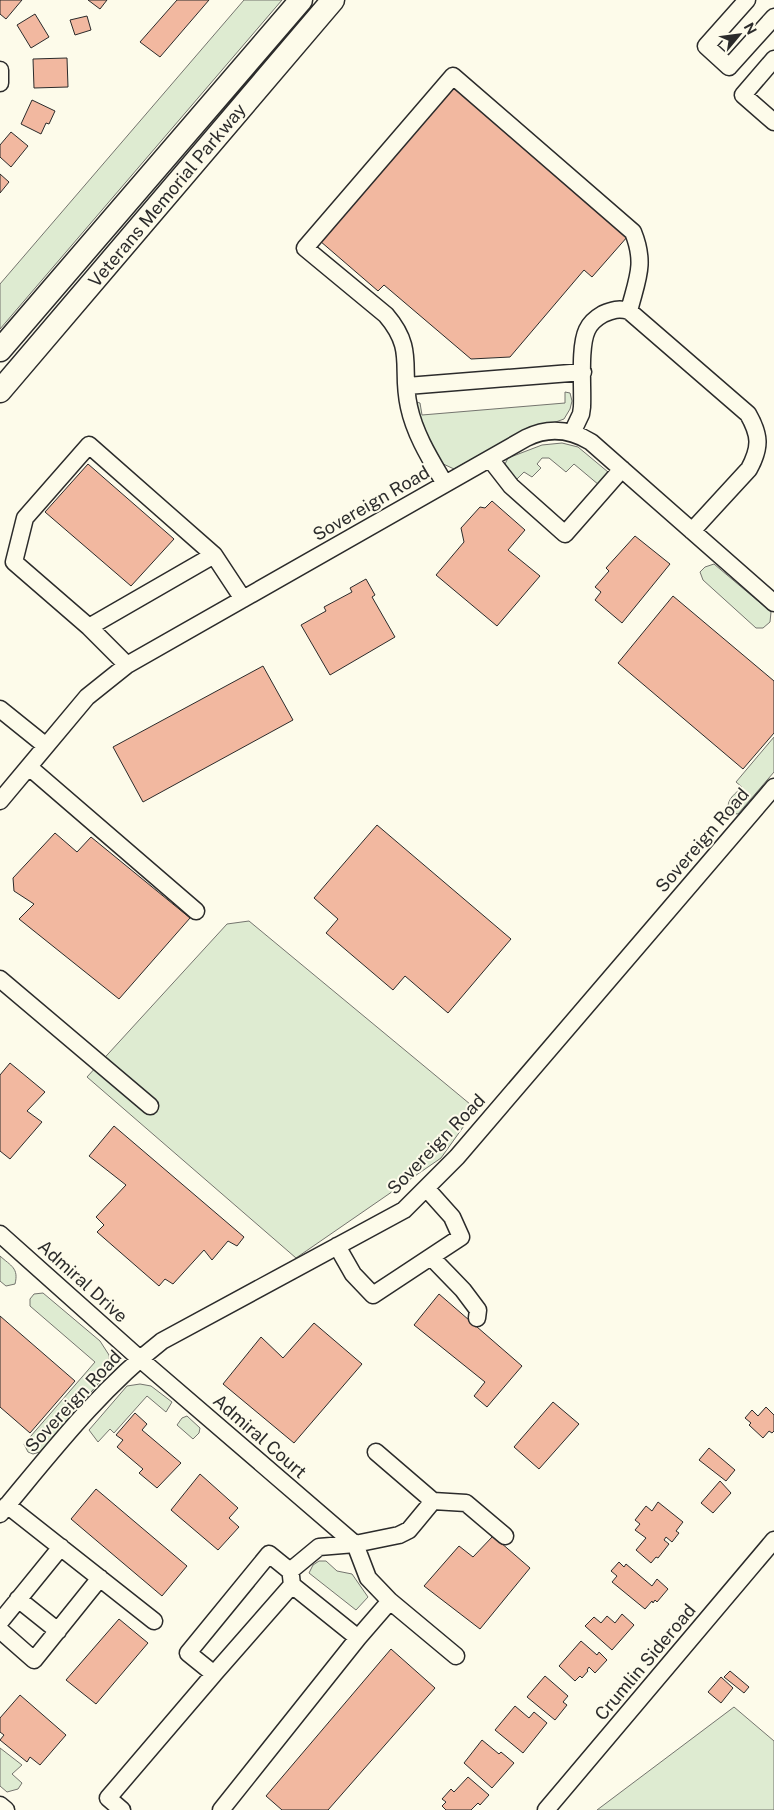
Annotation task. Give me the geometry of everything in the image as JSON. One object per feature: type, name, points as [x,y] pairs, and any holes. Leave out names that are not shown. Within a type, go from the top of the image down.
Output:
[{"type":"highway","name":"Veterans Memorial Parkway","points":[[0,350],[301,0]]},
{"type":"highway","name":"Veterans Memorial Parkway","points":[[0,391],[333,0]]},
{"type":"street","points":[[747,0],[706,46],[729,67],[774,17]]},
{"type":"street","points":[[774,59],[743,95],[774,122]]},
{"type":"street","points":[[0,70],[0,83]]},
{"type":"street","points":[[445,484],[418,433],[409,407],[406,386],[406,354],[403,340],[396,327],[386,315],[305,248],[453,76],[633,232],[640,248],[641,258],[639,274],[629,310]]},
{"type":"street","points":[[572,433],[581,414],[584,338],[587,329],[592,322],[614,310],[622,308],[629,310],[748,414],[757,431],[758,448],[749,469],[692,531]]},
{"type":"street","points":[[406,386],[583,372]]},
{"type":"street","name":"Sovereign Road","points":[[0,801],[87,697],[127,665],[536,434],[553,430],[572,433],[591,442],[774,603]]},
{"type":"street","points":[[127,665],[89,627],[14,562],[25,518],[89,445],[214,555],[243,599]]},
{"type":"street","points":[[490,459],[510,486],[565,534],[622,469]]},
{"type":"street","points":[[89,627],[214,555]]},
{"type":"street","points":[[3,717],[46,746]]},
{"type":"street","points":[[28,767],[196,911]]},
{"type":"street","name":"Sovereign Road","points":[[4,1509],[95,1402],[140,1359],[162,1341],[404,1210],[457,1157],[774,787]]},
{"type":"street","points":[[0,979],[150,1106]]},
{"type":"street","points":[[337,1246],[353,1274],[373,1295],[461,1238],[452,1217],[426,1188]]},
{"type":"street","name":"Admiral Drive","points":[[0,1234],[140,1359]]},
{"type":"street","points":[[431,1257],[464,1290],[478,1310],[477,1318]]},
{"type":"street","name":"Admiral Court","points":[[140,1359],[355,1544]]},
{"type":"street","points":[[376,1452],[433,1501],[466,1503],[506,1536]]},
{"type":"street","points":[[122,1810],[108,1798],[319,1547],[355,1544],[399,1535],[409,1530],[433,1501]]},
{"type":"street","points":[[4,1509],[61,1548],[154,1621]]},
{"type":"street","name":"Crumlin Sideroad","points":[[546,1810],[774,1540]]},
{"type":"street","points":[[355,1544],[368,1578],[390,1601],[456,1656]]},
{"type":"street","points":[[0,1622],[61,1548]]},
{"type":"street","points":[[214,1674],[188,1653],[269,1554],[291,1578],[358,1638]]},
{"type":"street","points":[[0,1630],[34,1660],[100,1578]]},
{"type":"street","points":[[18,1599],[58,1631]]},
{"type":"street","points":[[221,1810],[358,1638],[390,1601]]},
{"type":"street","points":[[0,1805],[6,1810]]},
{"type":"green space","points":[[244,0],[282,0],[0,329],[0,284]]},
{"type":"green space","points":[[565,392],[570,393],[572,401],[564,419],[508,439],[454,469],[439,462],[418,420],[416,402],[420,403],[422,415],[565,403]]},
{"type":"green space","points":[[562,443],[578,447],[608,472],[599,485],[574,464],[566,472],[549,458],[542,458],[537,464],[541,468],[532,477],[524,472],[517,479],[511,474],[505,464],[508,458],[542,445]]},
{"type":"green space","points":[[714,564],[771,612],[770,622],[763,628],[756,628],[703,580],[700,572],[705,567]]},
{"type":"green space","points":[[774,737],[774,772],[738,814],[730,813],[728,809],[729,802],[742,787],[736,782]]},
{"type":"green space","points":[[249,921],[476,1109],[441,1158],[296,1258],[87,1077],[227,924]]},
{"type":"green space","points":[[0,1256],[15,1271],[15,1284],[6,1286],[0,1281]]},
{"type":"green space","points":[[43,1293],[100,1341],[109,1355],[109,1371],[40,1452],[33,1454],[28,1452],[24,1444],[95,1362],[30,1306],[30,1299],[34,1294]]},
{"type":"green space","points":[[140,1384],[151,1386],[172,1402],[166,1412],[147,1396],[114,1433],[110,1429],[98,1442],[89,1430],[127,1386]]},
{"type":"green space","points":[[187,1416],[200,1428],[199,1433],[193,1439],[177,1425],[182,1418]]},
{"type":"green space","points":[[319,1561],[326,1561],[337,1571],[352,1574],[368,1597],[356,1610],[309,1573],[313,1565]]},
{"type":"green space","points":[[734,1707],[774,1741],[774,1810],[597,1810]]},
{"type":"green space","points":[[0,1748],[22,1765],[12,1774],[22,1783],[18,1789],[7,1792],[0,1786]]},
{"type":"building","points":[[0,0],[22,0],[6,19],[0,14]]},
{"type":"building","points":[[88,0],[107,0],[100,9]]},
{"type":"building","points":[[177,0],[209,0],[160,57],[140,42]]},
{"type":"building","points":[[35,14],[49,37],[31,48],[17,25]]},
{"type":"building","points":[[87,16],[91,30],[75,35],[70,20]]},
{"type":"building","points":[[67,58],[68,87],[34,88],[33,59]]},
{"type":"building","points":[[452,86],[628,236],[592,277],[584,270],[510,357],[471,359],[384,285],[378,291],[320,241]]},
{"type":"building","points":[[32,100],[55,111],[49,124],[46,123],[41,134],[21,124]]},
{"type":"building","points":[[11,132],[28,146],[11,167],[0,157],[0,145]]},
{"type":"building","points":[[0,174],[9,182],[0,193]]},
{"type":"building","points":[[88,464],[174,539],[131,586],[45,512]]},
{"type":"building","points":[[492,501],[525,530],[508,550],[540,576],[497,626],[436,575],[464,542],[461,528],[480,507],[485,508]]},
{"type":"building","points":[[635,536],[670,564],[622,623],[595,600],[601,592],[595,587],[609,571],[606,568]]},
{"type":"building","points":[[366,579],[375,595],[372,597],[395,637],[330,675],[301,625],[326,611],[324,607],[352,592],[350,588]]},
{"type":"building","points":[[673,596],[774,681],[774,733],[743,769],[618,663]]},
{"type":"building","points":[[263,666],[293,720],[143,802],[113,747]]},
{"type":"building","points":[[377,825],[511,939],[448,1013],[405,976],[393,990],[326,933],[338,919],[314,898]]},
{"type":"building","points":[[55,833],[77,852],[91,837],[190,918],[119,999],[19,919],[34,904],[14,891],[13,878]]},
{"type":"building","points":[[10,1063],[45,1092],[27,1111],[42,1122],[10,1159],[0,1151],[0,1075]]},
{"type":"building","points":[[114,1126],[244,1237],[237,1246],[228,1241],[212,1260],[204,1250],[173,1284],[165,1279],[159,1286],[97,1232],[104,1225],[96,1217],[126,1185],[89,1156]]},
{"type":"building","points":[[439,1294],[522,1366],[487,1407],[474,1396],[485,1382],[414,1325]]},
{"type":"building","points":[[0,1316],[75,1381],[30,1433],[0,1407]]},
{"type":"building","points":[[314,1323],[362,1364],[294,1443],[223,1384],[261,1337],[283,1358]]},
{"type":"building","points":[[553,1402],[579,1424],[539,1469],[514,1447]]},
{"type":"building","points":[[766,1407],[774,1415],[774,1431],[772,1433],[769,1431],[763,1438],[749,1425],[751,1423],[745,1418],[752,1410],[758,1416]]},
{"type":"building","points":[[135,1413],[147,1424],[142,1430],[181,1463],[157,1488],[139,1473],[143,1469],[117,1447],[123,1440],[116,1435]]},
{"type":"building","points":[[709,1448],[735,1470],[726,1481],[699,1460]]},
{"type":"building","points":[[200,1474],[238,1508],[229,1518],[239,1527],[218,1550],[171,1510]]},
{"type":"building","points":[[720,1481],[731,1493],[713,1513],[701,1503]]},
{"type":"building","points":[[96,1489],[187,1566],[162,1596],[71,1519]]},
{"type":"building","points":[[658,1502],[683,1522],[676,1531],[679,1533],[672,1542],[666,1537],[664,1540],[669,1544],[658,1558],[656,1557],[651,1563],[636,1550],[646,1538],[635,1530],[640,1524],[635,1520],[646,1506],[652,1511]]},
{"type":"building","points":[[493,1536],[530,1568],[480,1629],[424,1586],[459,1546],[473,1557]]},
{"type":"building","points":[[619,1562],[624,1567],[626,1564],[652,1586],[657,1579],[668,1589],[657,1602],[655,1600],[653,1603],[652,1601],[645,1609],[612,1582],[617,1576],[611,1571]]},
{"type":"building","points":[[622,1614],[634,1625],[612,1650],[585,1626],[594,1617],[601,1623],[607,1616],[615,1623]]},
{"type":"building","points":[[119,1619],[148,1643],[96,1704],[66,1680]]},
{"type":"building","points":[[581,1641],[597,1655],[599,1652],[607,1660],[595,1673],[589,1667],[582,1678],[580,1676],[575,1681],[559,1666]]},
{"type":"building","points":[[391,1649],[435,1688],[328,1810],[282,1810],[266,1796]]},
{"type":"building","points":[[730,1671],[749,1687],[744,1693],[724,1677]]},
{"type":"building","points":[[545,1676],[568,1696],[563,1702],[567,1705],[555,1720],[527,1697]]},
{"type":"building","points":[[721,1677],[733,1688],[721,1703],[708,1692]]},
{"type":"building","points":[[20,1695],[66,1735],[40,1765],[30,1757],[27,1762],[0,1740],[4,1735],[0,1732],[0,1718]]},
{"type":"building","points":[[515,1706],[529,1718],[534,1712],[547,1723],[523,1753],[495,1730]]},
{"type":"building","points":[[482,1740],[514,1763],[492,1788],[464,1763]]},
{"type":"building","points":[[468,1777],[489,1795],[480,1805],[478,1803],[471,1810],[446,1810],[442,1806],[446,1802],[442,1799],[451,1789],[454,1792]]}]
